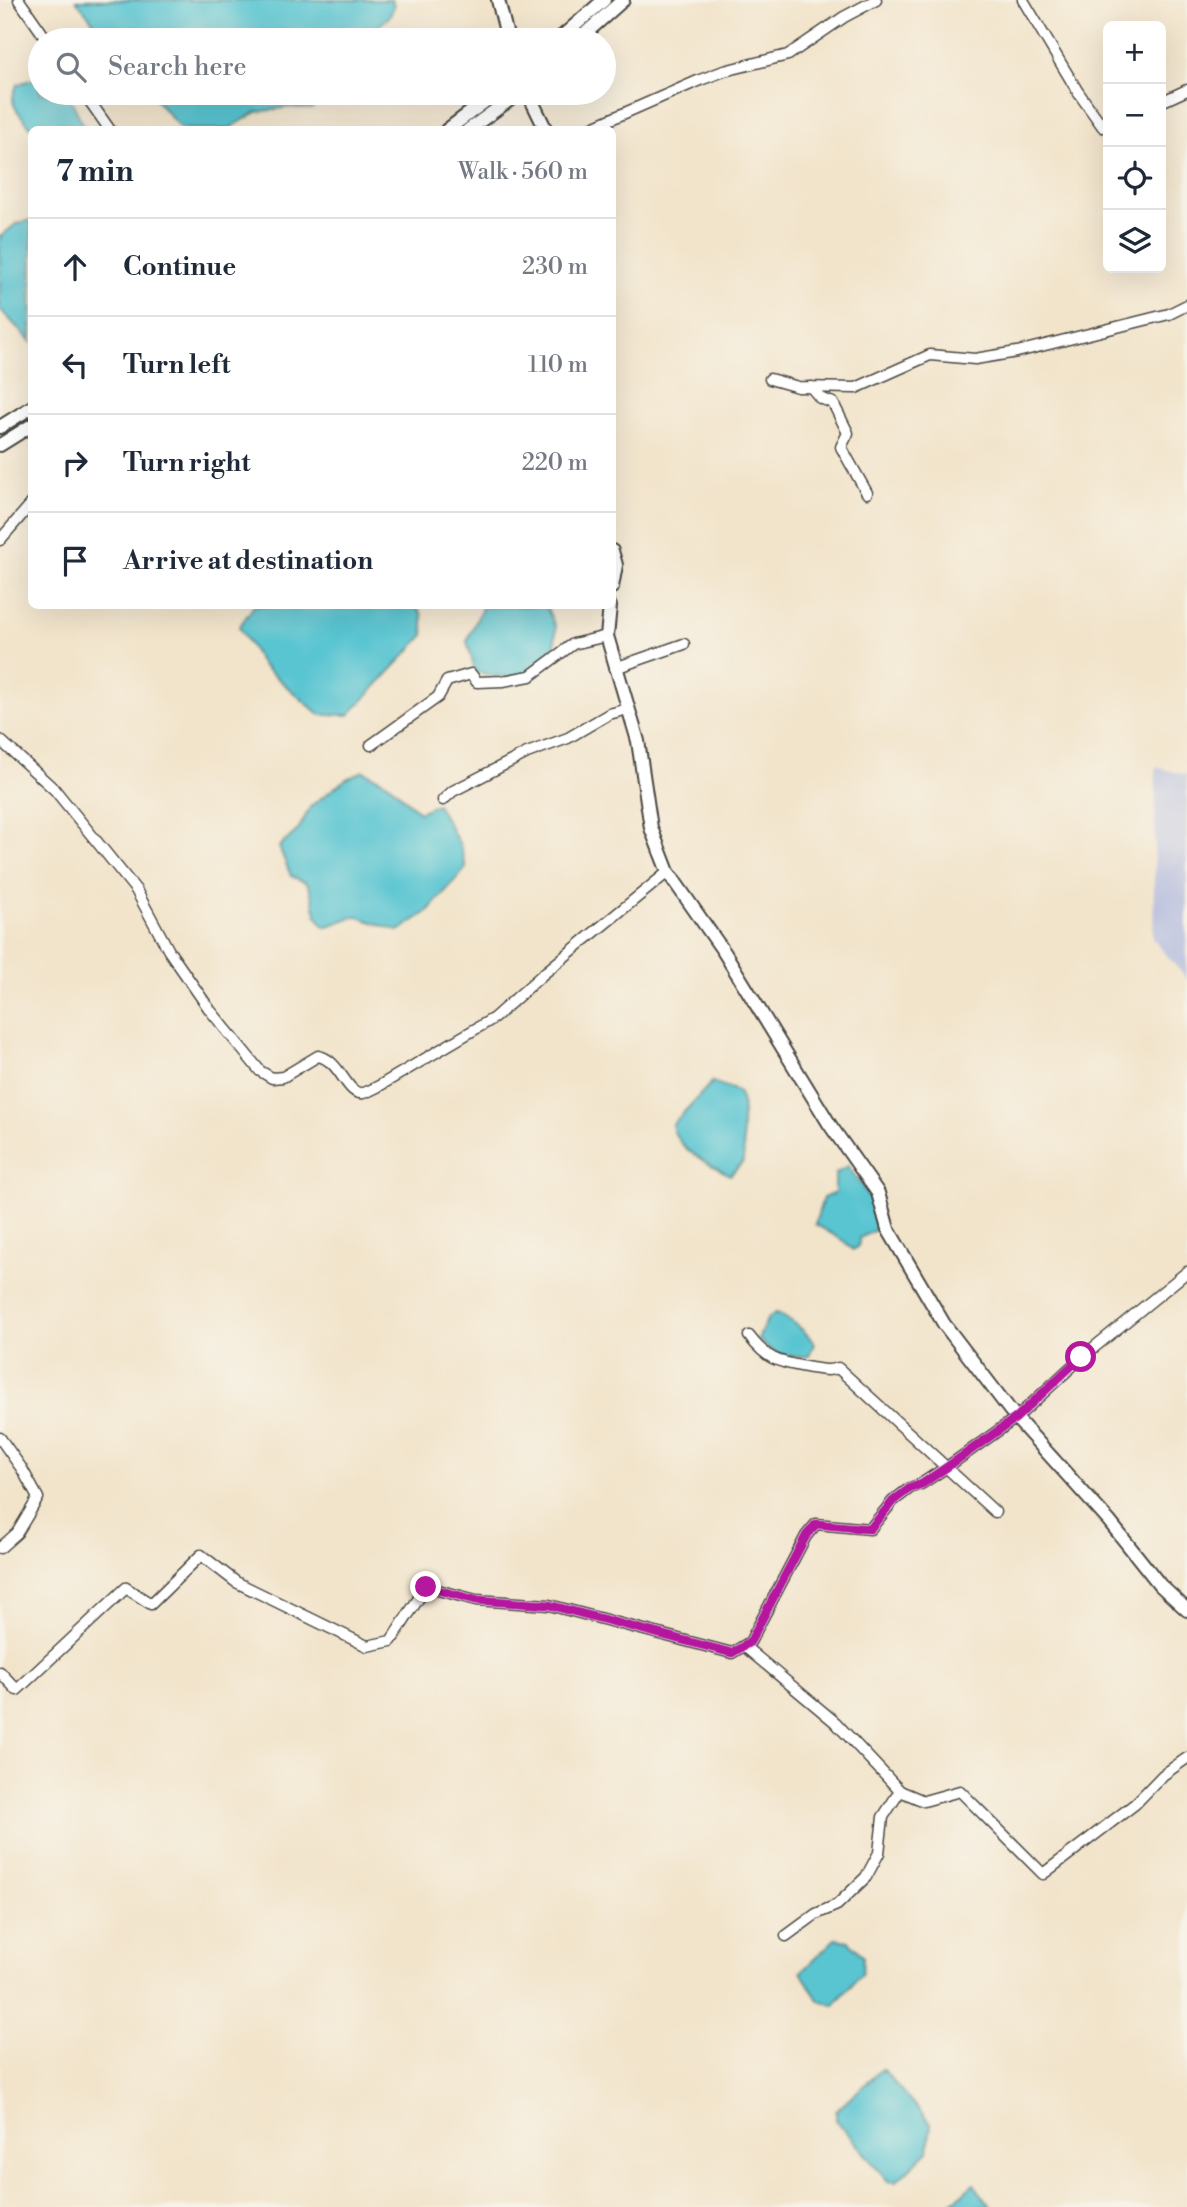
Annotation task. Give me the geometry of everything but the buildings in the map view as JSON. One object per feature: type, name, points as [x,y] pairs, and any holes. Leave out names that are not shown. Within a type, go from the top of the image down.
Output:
[{"type":"main road","points":[[498,0],[505,28]]},
{"type":"main road","points":[[572,28],[604,0]]},
{"type":"main road","points":[[592,28],[623,0]]},
{"type":"main road","points":[[452,126],[480,105]]},
{"type":"main road","points":[[474,126],[502,105]]},
{"type":"main road","points":[[534,105],[544,126]]},
{"type":"main road","points":[[0,427],[28,410]]},
{"type":"main road","points":[[0,445],[28,428]]},
{"type":"main road","points":[[610,609],[607,636],[638,741],[651,828],[668,872],[724,952],[830,1125],[878,1193],[888,1229],[944,1324],[1016,1418],[1109,1521],[1160,1585],[1187,1610]]},
{"type":"street","points":[[19,0],[39,28]]},
{"type":"street","points":[[595,126],[724,71],[788,55],[844,17],[876,0]]},
{"type":"street","points":[[1023,0],[1078,92],[1103,127]]},
{"type":"street","points":[[1166,100],[1187,90]]},
{"type":"street","points":[[92,105],[107,126]]},
{"type":"street","points":[[770,379],[798,387],[856,388],[930,355],[975,359],[1017,352],[1169,314],[1187,305]]},
{"type":"street","points":[[811,387],[820,398],[833,403],[848,433],[841,447],[867,494]]},
{"type":"street","points":[[0,540],[28,508]]},
{"type":"street","points":[[371,746],[438,697],[447,681],[471,674],[477,682],[530,676],[573,644],[607,636]]},
{"type":"street","points":[[615,668],[684,644]]},
{"type":"street","points":[[443,800],[453,791],[527,753],[569,738],[609,714],[628,709]]},
{"type":"street","points":[[0,740],[77,814],[136,890],[169,951],[211,1010],[260,1071],[272,1078],[282,1077],[318,1056],[324,1057],[340,1069],[345,1082],[355,1092],[363,1093],[379,1086],[494,1018],[541,975],[668,872]]},
{"type":"street","points":[[0,1672],[17,1690],[126,1588],[151,1604],[201,1555],[236,1582],[367,1646],[391,1641],[426,1587],[476,1600],[549,1605],[732,1653],[750,1642],[806,1536],[816,1524],[870,1529],[893,1501],[910,1488],[922,1484],[1016,1418],[1081,1357],[1187,1272]]},
{"type":"street","points":[[749,1336],[760,1350],[786,1365],[828,1372],[838,1368],[995,1512]]},
{"type":"street","points":[[0,1438],[38,1498],[17,1533],[0,1548]]},
{"type":"street","points":[[744,1646],[835,1722],[900,1791],[924,1801],[960,1791],[1044,1874],[1135,1804],[1163,1775],[1187,1758]]},
{"type":"street","points":[[786,1936],[816,1914],[837,1905],[866,1877],[878,1853],[883,1817],[900,1791]]},
{"type":"shaded area","points":[[1156,767],[1187,775],[1187,979],[1153,939]]},
{"type":"water","points":[[76,0],[392,0],[394,7],[389,17],[377,28],[98,28]]},
{"type":"water","points":[[28,81],[28,105],[74,105],[84,126],[30,126],[14,103],[14,92],[18,84]]},
{"type":"water","points":[[160,105],[316,105],[311,109],[290,107],[257,112],[233,126],[178,126]]},
{"type":"water","points":[[28,221],[28,339],[0,309],[0,237],[16,224]]},
{"type":"water","points":[[252,609],[418,609],[422,614],[424,635],[349,715],[320,715],[262,665],[239,627]]},
{"type":"water","points":[[482,609],[547,609],[556,628],[554,652],[537,668],[523,675],[498,676],[475,671],[467,641]]},
{"type":"water","points":[[363,771],[388,783],[419,812],[437,804],[460,845],[466,868],[427,912],[399,931],[355,916],[325,927],[318,917],[307,883],[291,876],[279,847],[298,830],[311,806],[346,779]]},
{"type":"water","points":[[712,1082],[738,1091],[742,1105],[743,1162],[730,1175],[687,1149],[675,1134],[672,1125]]},
{"type":"water","points":[[848,1166],[868,1196],[877,1220],[877,1229],[860,1238],[858,1246],[853,1250],[844,1241],[815,1224],[823,1198],[835,1193],[835,1174]]},
{"type":"water","points":[[776,1313],[797,1325],[814,1343],[809,1356],[781,1355],[758,1339],[768,1318]]},
{"type":"water","points":[[835,1939],[849,1941],[863,1956],[862,1973],[834,2005],[818,2000],[801,1972]]},
{"type":"water","points":[[882,2069],[931,2124],[928,2151],[896,2182],[888,2181],[836,2120],[836,2111]]},
{"type":"water","points":[[974,2184],[991,2207],[947,2207]]},
{"type":"route","points":[[426,1587],[476,1600],[549,1605],[732,1653],[750,1642],[806,1536],[816,1524],[870,1529],[893,1501],[910,1488],[922,1484],[1016,1418],[1081,1357]]}]
